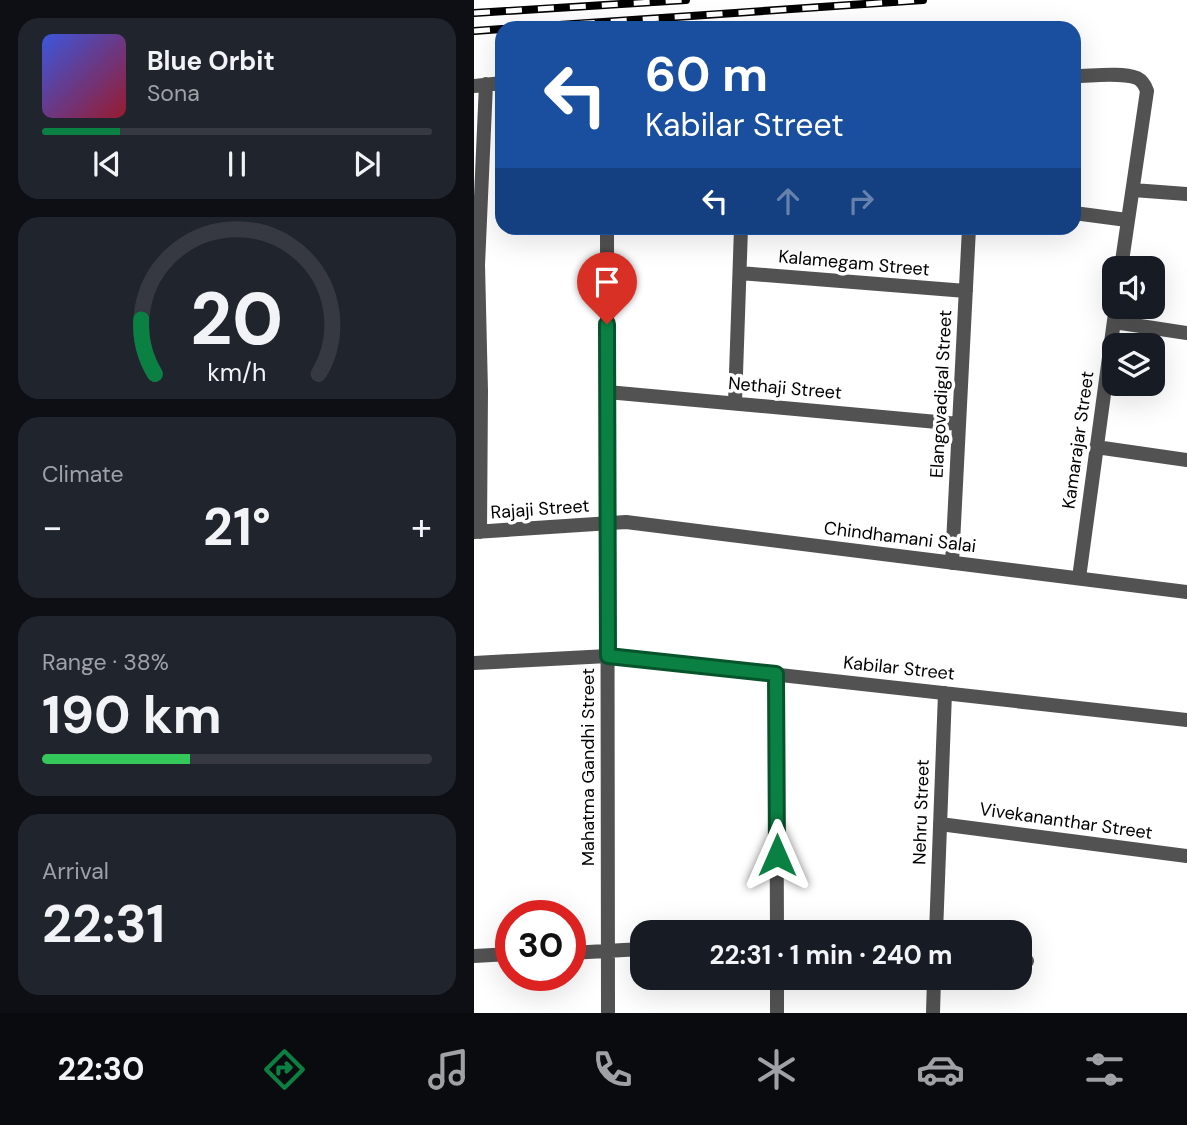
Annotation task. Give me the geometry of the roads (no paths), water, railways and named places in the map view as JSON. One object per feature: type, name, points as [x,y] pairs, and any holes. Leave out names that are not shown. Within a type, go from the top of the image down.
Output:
[{"type":"street","points":[[1081,76],[1137,79],[1145,83],[1147,91],[1122,256]]},
{"type":"street","points":[[477,532],[476,265],[480,85]]},
{"type":"street","points":[[1133,190],[1187,194]]},
{"type":"street","points":[[1081,214],[1127,220]]},
{"type":"street","name":"Mahatma Gandhi Street","points":[[607,235],[608,1013]]},
{"type":"street","points":[[735,403],[741,235]]},
{"type":"street","name":"Elangovadigal Street","points":[[952,563],[969,235]]},
{"type":"street","name":"Kalamegam Street","points":[[740,273],[966,291]]},
{"type":"street","name":"Kamarajar Street","points":[[1078,578],[1114,319]]},
{"type":"street","points":[[1114,322],[1187,333]]},
{"type":"street","name":"Nethaji Street","points":[[607,392],[959,424]]},
{"type":"street","points":[[1096,447],[1187,460]]},
{"type":"street","name":"Chindhamani Salai","points":[[608,523],[626,522],[1187,592]]},
{"type":"street","name":"Rajaji Street","points":[[477,532],[608,523]]},
{"type":"street","name":"Kabilar Street","points":[[474,663],[608,656],[1187,720]]},
{"type":"street","points":[[776,674],[777,920]]},
{"type":"street","name":"Nehru Street","points":[[936,920],[945,693]]},
{"type":"street","name":"Vivekananthar Street","points":[[940,824],[1187,856]]},
{"type":"street","points":[[586,953],[630,950]]},
{"type":"street","points":[[474,956],[495,955]]},
{"type":"street","points":[[777,990],[777,1013]]},
{"type":"street","points":[[933,1013],[934,990]]},
{"type":"railway","points":[[474,13],[686,0]]},
{"type":"railway","points":[[617,21],[923,0]]},
{"type":"railway","points":[[474,31],[495,30]]}]
